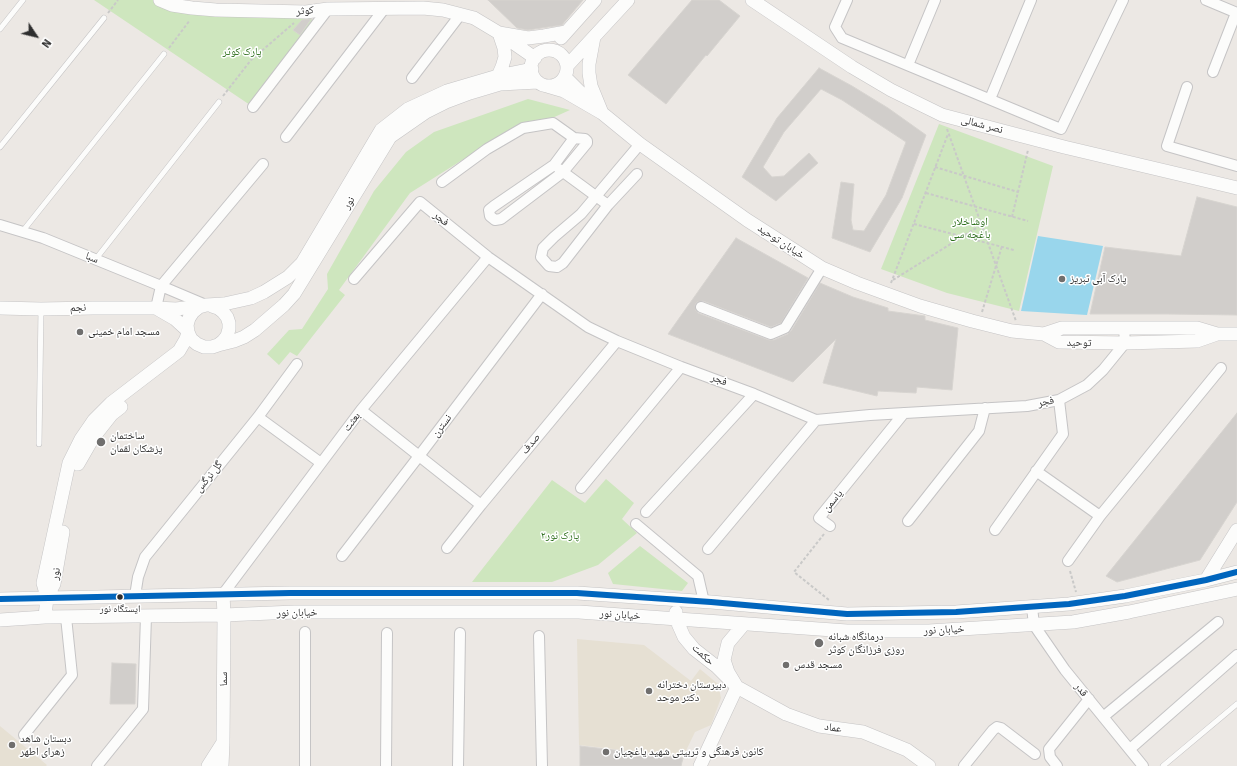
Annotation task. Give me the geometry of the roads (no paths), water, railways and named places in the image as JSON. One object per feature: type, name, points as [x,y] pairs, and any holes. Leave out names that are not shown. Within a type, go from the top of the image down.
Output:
[{"type":"main road","name":"کوثر","points":[[160,0],[186,7],[216,10],[306,12],[328,9],[384,9],[424,6],[474,18],[499,33],[533,64]]},
{"type":"main road","points":[[550,51],[595,0]]},
{"type":"main road","points":[[499,80],[554,86],[560,82],[566,72],[594,37],[628,0]]},
{"type":"main road","name":"نصر شمالی","points":[[752,0],[852,67],[891,90],[942,115],[1237,188]]},
{"type":"main road","points":[[499,80],[505,56],[499,33],[528,38],[566,32]]},
{"type":"main road","points":[[594,37],[589,64],[589,73],[591,86],[602,113]]},
{"type":"main road","points":[[499,80],[533,64],[542,52],[550,51],[563,57],[566,72],[602,113]]},
{"type":"main road","points":[[533,64],[532,74],[543,84]]},
{"type":"main road","name":"نور","points":[[156,308],[176,309],[236,302],[251,298],[264,292],[288,277],[302,263],[381,130],[408,109],[447,91],[499,80]]},
{"type":"main road","name":"نور","points":[[47,597],[54,584],[73,475],[92,438],[112,414],[184,355],[196,350],[234,341],[244,337],[255,330],[284,305],[294,294],[390,137],[426,112],[499,80]]},
{"type":"main road","name":"خیابان توحید","points":[[543,84],[564,91],[602,113],[640,144],[747,220],[822,268],[857,283],[920,306],[1012,331],[1044,334]]},
{"type":"main road","points":[[207,306],[218,308],[223,312],[227,317],[229,330],[223,341],[215,346],[204,347],[191,339],[187,325],[193,312],[207,306]]},
{"type":"main road","name":"نجم","points":[[0,308],[156,308]]},
{"type":"main road","points":[[156,308],[175,318],[188,331]]},
{"type":"main road","name":"توحید","points":[[1044,334],[1062,328],[1197,328],[1217,334],[1237,334]]},
{"type":"main road","name":"نور","points":[[47,597],[43,583],[69,463],[81,439],[94,420],[111,403],[180,351],[188,331]]},
{"type":"main road","name":"توحید","points":[[1044,334],[1059,342],[1125,343],[1197,341],[1217,334]]},
{"type":"main road","points":[[1206,580],[1237,530]]},
{"type":"main road","name":"خیابان نور","points":[[0,599],[290,593],[578,594],[704,602],[847,614],[956,612],[1080,603],[1125,596],[1206,580],[1237,572]]},
{"type":"main road","name":"خیابان نور","points":[[1,621],[66,617],[224,615],[305,612],[580,612],[847,631],[929,631],[1073,622],[1237,590]]},
{"type":"main road","name":"سما","points":[[222,766],[223,594]]},
{"type":"main road","points":[[45,618],[47,597]]},
{"type":"main road","points":[[676,619],[677,600]]},
{"type":"main road","name":"حکمت","points":[[676,619],[684,637],[694,649],[717,667],[737,687]]},
{"type":"main road","name":"حکمت","points":[[737,687],[728,672],[724,660],[728,643],[744,624]]},
{"type":"main road","points":[[700,766],[737,687]]},
{"type":"main road","name":"عماد","points":[[737,687],[786,714],[819,726],[863,732],[908,750],[929,766]]},
{"type":"main road","points":[[208,766],[223,743]]},
{"type":"street","points":[[847,0],[835,26],[842,38],[1061,129],[1123,0]]},
{"type":"street","points":[[908,65],[935,0]]},
{"type":"street","points":[[990,99],[1031,0]]},
{"type":"street","points":[[1206,0],[1218,2],[1236,13],[1213,72]]},
{"type":"street","points":[[253,107],[328,9]]},
{"type":"street","points":[[286,137],[384,9]]},
{"type":"street","points":[[412,78],[460,15]]},
{"type":"street","points":[[1187,87],[1167,146],[1237,166]]},
{"type":"street","points":[[442,182],[487,149],[523,128],[553,123],[574,138],[584,139],[586,141],[587,143],[563,172],[501,219],[495,220],[490,216],[489,210],[554,165],[574,138]]},
{"type":"street","points":[[637,174],[608,205],[563,263],[557,267],[549,266],[541,257],[543,248],[581,214],[640,144]]},
{"type":"street","points":[[156,308],[161,286],[263,164]]},
{"type":"street","points":[[554,165],[608,205]]},
{"type":"street","name":"فجر","points":[[354,279],[420,202],[488,257],[588,327],[617,341],[754,394],[816,420],[1026,406],[1059,400],[1087,385],[1103,370],[1125,343]]},
{"type":"street","name":"سبا","points":[[0,225],[43,238],[207,306]]},
{"type":"street","name":"بعثت","points":[[223,594],[361,410],[488,257]]},
{"type":"street","points":[[702,307],[771,334],[785,328],[822,268]]},
{"type":"street","name":"نسترن","points":[[342,556],[420,456],[542,294]]},
{"type":"street","points":[[1124,328],[1125,343]]},
{"type":"street","name":"صدف","points":[[447,548],[617,341]]},
{"type":"street","name":"گل نرگس","points":[[135,596],[138,577],[145,557],[258,416],[297,364]]},
{"type":"street","points":[[581,488],[681,367]]},
{"type":"street","points":[[1068,561],[1100,516],[1221,368]]},
{"type":"street","points":[[646,512],[754,394]]},
{"type":"street","points":[[995,530],[1063,434],[1059,400]]},
{"type":"street","points":[[908,521],[979,431],[985,408]]},
{"type":"street","points":[[361,410],[481,505]]},
{"type":"street","name":"یاسمن","points":[[830,526],[819,518],[904,413]]},
{"type":"street","points":[[258,416],[322,463]]},
{"type":"street","points":[[708,549],[816,420]]},
{"type":"street","points":[[1036,471],[1100,516]]},
{"type":"street","points":[[636,524],[698,576],[704,602]]},
{"type":"street","name":"قدر","points":[[1032,607],[1034,625],[1065,670],[1143,766]]},
{"type":"street","points":[[97,766],[143,709],[146,616]]},
{"type":"street","points":[[24,735],[72,675],[66,617]]},
{"type":"street","points":[[1104,717],[1218,622]]},
{"type":"street","points":[[304,632],[305,766]]},
{"type":"street","points":[[386,766],[387,633]]},
{"type":"street","points":[[458,766],[460,633]]},
{"type":"street","points":[[539,636],[542,766]]},
{"type":"street","points":[[1130,749],[1237,655]]},
{"type":"street","points":[[1057,766],[1050,757],[1049,749],[1089,699]]},
{"type":"street","points":[[964,766],[997,727],[1001,728],[1035,754]]},
{"type":"lane","points":[[0,29],[23,0]]},
{"type":"lane","points":[[0,147],[104,18]]},
{"type":"lane","points":[[22,232],[164,54]]},
{"type":"lane","points":[[95,260],[219,102]]},
{"type":"lane","points":[[39,444],[41,309]]},
{"type":"lane","points":[[1163,766],[1237,704]]},
{"type":"water","name":"پارک آبی تبریز","points":[[1038,236],[1103,246],[1087,315],[1021,311]]},
{"type":"place","name":"پارک آبی تبریز","points":[[1062,279]]},
{"type":"place","name":"مسجد امام خمینی","points":[[80,332]]},
{"type":"place","name":"ساختمان پزشکان لقمان","points":[[101,442]]},
{"type":"place","name":"ایستگاه نور","points":[[120,597]]},
{"type":"place","name":"درمانگاه شبانه روزی فرزانگان کوثر","points":[[819,643]]},
{"type":"place","name":"مسجد قدس","points":[[786,665]]},
{"type":"place","name":"دبیرستان دخترانه دکتر موحد","points":[[649,691]]},
{"type":"place","name":"دبستان شاهد زهرای اطهر","points":[[12,745]]},
{"type":"place","name":"کانون فرهنگی و تربیتی شهید یاغچیان","points":[[606,752]]},
{"type":"park label","name":"پارک کوثر","points":[[242,52]]},
{"type":"park label","name":"اوشاخلار باغچه سی","points":[[970,228]]},
{"type":"park label","name":"پارک نور۲","points":[[560,536]]}]
